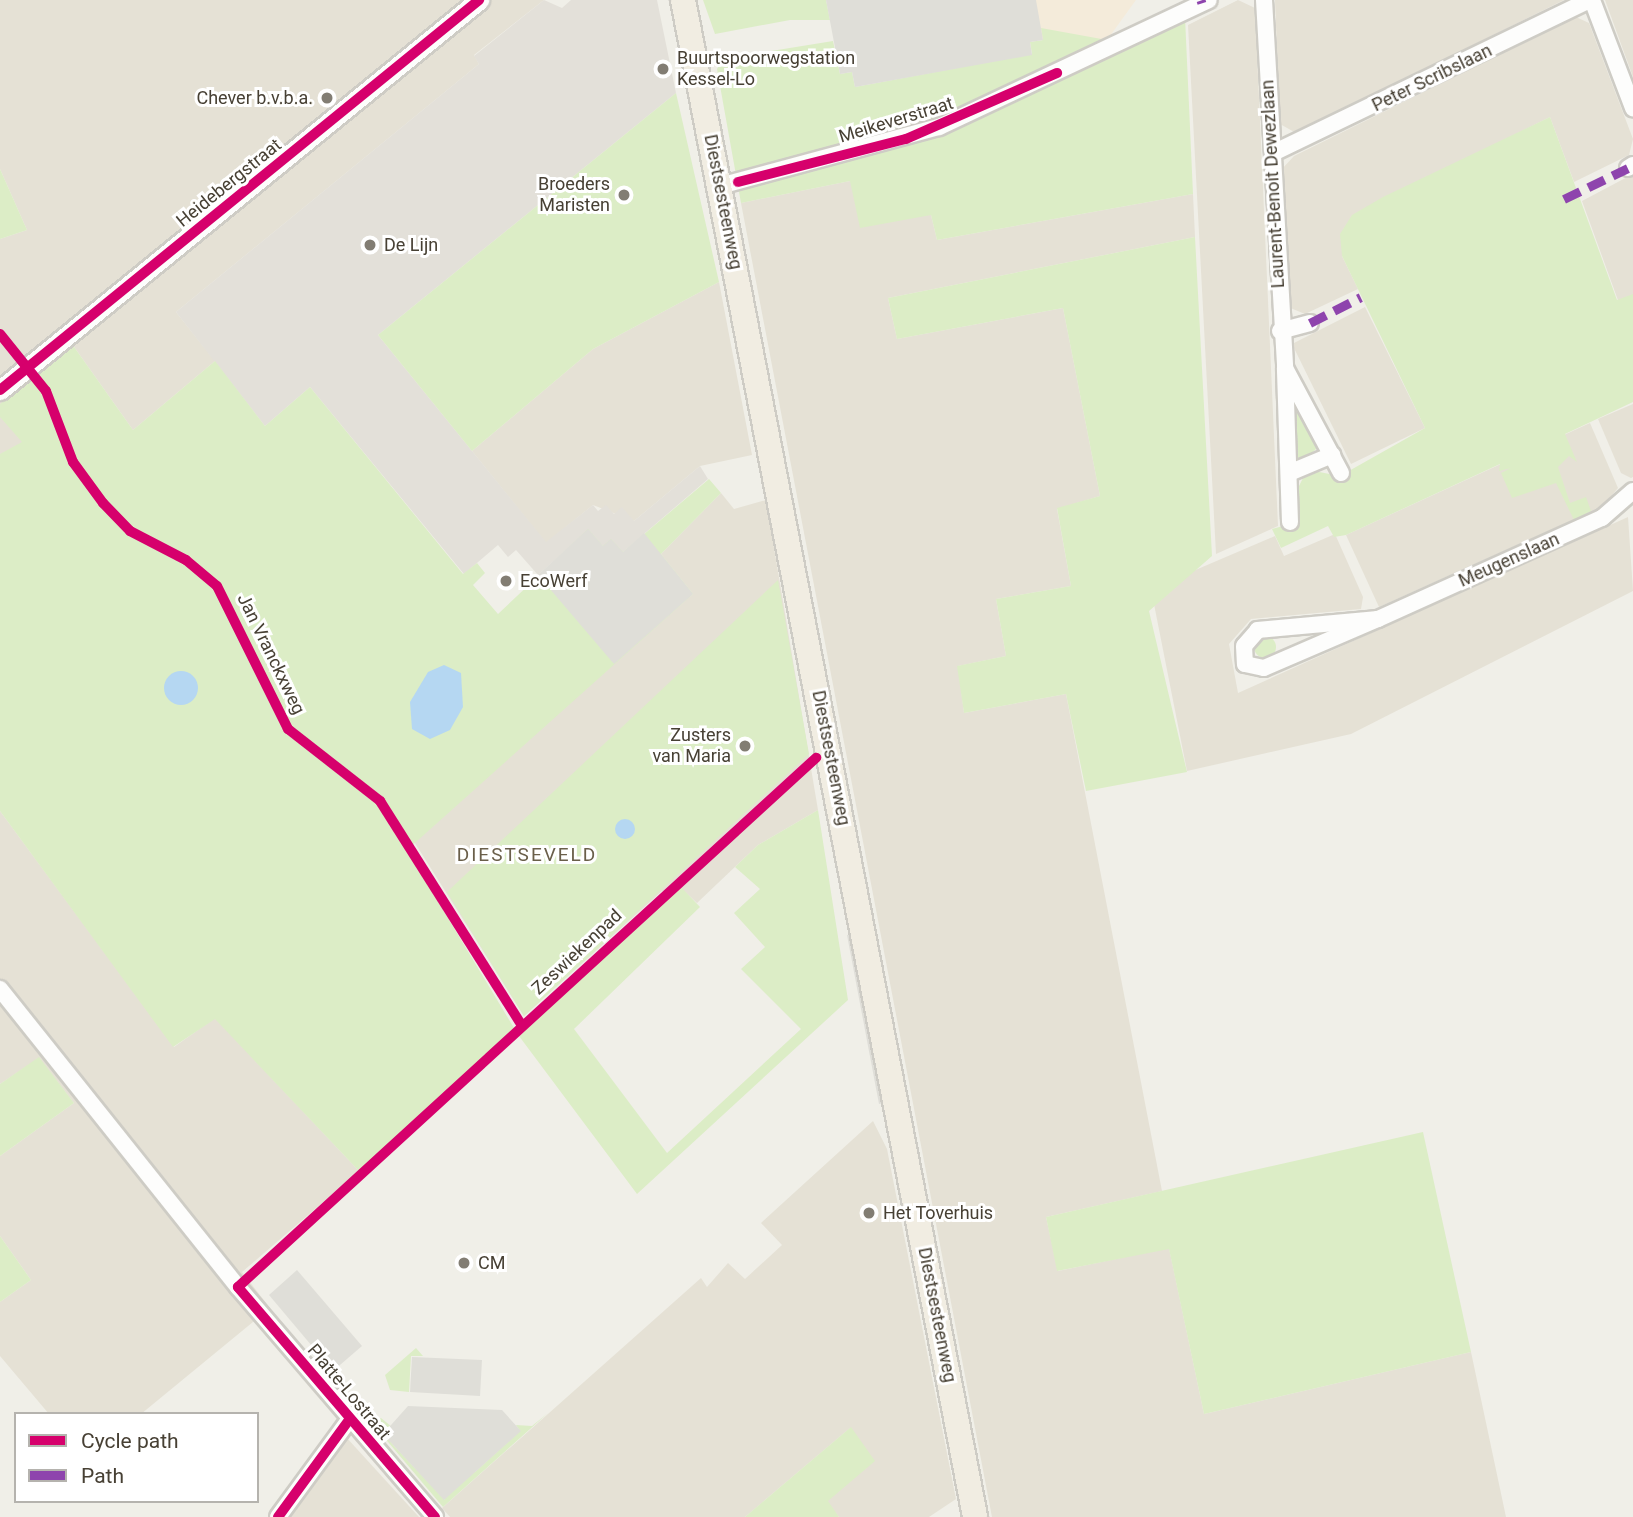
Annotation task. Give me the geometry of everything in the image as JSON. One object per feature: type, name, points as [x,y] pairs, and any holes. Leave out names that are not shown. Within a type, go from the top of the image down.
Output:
[{"type":"main road","name":"Diestsesteenweg","points":[[683,0],[975,1517]]},
{"type":"street","name":"Heidebergstraat","points":[[0,390],[479,0]]},
{"type":"street","name":"Meikeverstraat","points":[[720,186],[906,139],[1209,0]]},
{"type":"street","name":"Laurent-Benoit Dewezlaan","points":[[1264,0],[1280,331],[1285,368],[1290,522]]},
{"type":"street","name":"Peter Scribslaan","points":[[1273,153],[1590,0]]},
{"type":"street","points":[[1590,0],[1633,108]]},
{"type":"street","points":[[1280,331],[1310,323]]},
{"type":"street","name":"Laurent-Benoit Dewezlaan","points":[[1285,368],[1341,473]]},
{"type":"street","points":[[1289,473],[1332,455]]},
{"type":"street","name":"Meugenslaan","points":[[1378,619],[1258,630],[1243,650],[1252,670],[1291,656],[1378,619],[1602,518],[1633,491]]},
{"type":"street","points":[[1287,627],[1291,656]]},
{"type":"street","name":"Platte-Lostraat","points":[[0,989],[349,1420],[435,1517]]},
{"type":"street","points":[[278,1517],[349,1420]]},
{"type":"shaded area","points":[[0,0],[544,0],[474,55],[479,64],[176,312],[215,361],[133,430],[72,344],[3,402],[65,488],[0,541],[0,239],[27,230],[0,169]]},
{"type":"shaded area","points":[[544,0],[562,8],[571,0],[657,0],[676,93],[378,335],[546,542],[593,505],[598,511],[606,505],[614,514],[622,507],[634,521],[700,466],[708,479],[623,552],[603,546],[588,530],[538,575],[516,550],[508,557],[498,545],[464,574],[310,387],[265,426],[176,312],[479,64],[474,56]]},
{"type":"shaded area","points":[[826,0],[1136,0],[1107,40],[1043,40]]},
{"type":"shaded area","points":[[826,0],[1036,0],[1043,40],[1030,42],[1032,55],[855,87],[852,72],[840,74]]},
{"type":"shaded area","points":[[1238,0],[1255,8],[1278,526],[1216,554],[1188,25]]},
{"type":"shaded area","points":[[1275,0],[1564,0],[1296,133],[1280,124]]},
{"type":"shaded area","points":[[1605,0],[1633,0],[1633,77]]},
{"type":"shaded area","points":[[1576,17],[1589,23],[1633,139],[1629,155],[1574,182],[1550,117],[1386,199],[1342,256],[1358,289],[1305,314],[1288,307],[1282,169],[1294,156]]},
{"type":"shaded area","points":[[1633,174],[1633,298],[1619,303],[1582,201]]},
{"type":"shaded area","points":[[850,181],[931,215],[937,240],[1193,194],[1195,237],[888,298],[897,339],[1063,308],[1100,496],[1057,509],[1071,586],[996,599],[1006,656],[958,666],[964,713],[1066,694],[1162,1191],[1046,1217],[1058,1271],[1169,1248],[1204,1414],[1471,1352],[1506,1517],[992,1517],[741,203]]},
{"type":"shaded area","points":[[719,282],[752,455],[700,466],[634,521],[593,505],[546,543],[472,451],[593,349]]},
{"type":"shaded area","points":[[1365,307],[1425,428],[1351,464],[1292,344]]},
{"type":"shaded area","points":[[1633,404],[1631,478],[1621,473],[1598,419]]},
{"type":"shaded area","points":[[1590,423],[1618,488],[1602,507],[1379,607],[1346,535]]},
{"type":"shaded area","points":[[721,493],[734,509],[766,500],[818,810],[758,845],[697,903],[681,888],[667,895],[662,891],[524,1016],[413,840],[693,594],[661,554]]},
{"type":"shaded area","points":[[1628,517],[1633,591],[1351,734],[1187,771],[1151,589],[1275,536],[1284,556],[1335,534],[1363,597],[1361,609],[1251,619],[1229,644],[1238,693]]},
{"type":"shaded area","points":[[588,529],[603,546],[611,539],[623,552],[644,533],[693,594],[614,664],[538,575]]},
{"type":"shaded area","points":[[0,811],[174,1047],[215,1018],[359,1171],[242,1272],[270,1308],[143,1412],[47,1412],[0,1356],[0,1302],[31,1280],[0,1236],[0,1156],[74,1103],[39,1058],[0,1084]]},
{"type":"shaded area","points":[[854,934],[887,1102],[879,1104],[847,935]]},
{"type":"shaded area","points":[[873,1121],[887,1149],[956,1499],[929,1517],[839,1517],[827,1502],[850,1428],[745,1517],[450,1517],[442,1508],[701,1278],[707,1287],[728,1263],[745,1279],[782,1245],[761,1223]]},
{"type":"shaded area","points":[[297,1270],[362,1346],[333,1371],[269,1295]]},
{"type":"shaded area","points":[[412,1357],[482,1360],[480,1396],[410,1392]]},
{"type":"shaded area","points":[[408,1406],[502,1410],[521,1431],[444,1500],[383,1434]]},
{"type":"shaded area","points":[[346,1437],[419,1517],[287,1517]]},
{"type":"green space","points":[[703,0],[826,0],[830,20],[790,20],[715,34]]},
{"type":"green space","points":[[1185,17],[1193,194],[937,240],[931,215],[860,228],[850,181],[741,203],[717,69],[723,59],[833,41],[840,74],[852,72],[855,87],[1032,54],[1030,42],[1043,40],[1041,28],[1107,40]]},
{"type":"green space","points":[[676,93],[719,282],[593,349],[472,451],[378,335]]},
{"type":"green space","points":[[1550,117],[1617,300],[1633,294],[1633,402],[1565,434],[1577,462],[1569,456],[1558,467],[1570,503],[1586,497],[1591,511],[1574,520],[1556,483],[1512,498],[1501,473],[1511,468],[1499,471],[1500,464],[1346,535],[1334,537],[1328,526],[1281,548],[1272,529],[1298,522],[1296,492],[1303,478],[1314,471],[1340,476],[1425,428],[1342,256],[1340,234],[1352,215],[1383,197]]},
{"type":"green space","points":[[0,169],[27,230],[0,239]]},
{"type":"green space","points":[[1195,237],[1212,556],[1149,611],[1187,772],[1086,791],[1066,694],[964,713],[957,666],[1006,656],[996,599],[1071,586],[1057,508],[1100,496],[1063,308],[897,339],[888,298]]},
{"type":"green space","points":[[72,344],[133,430],[215,361],[265,426],[310,387],[463,574],[477,563],[485,573],[473,585],[498,614],[588,529],[603,546],[611,539],[623,552],[709,479],[721,493],[661,554],[693,594],[407,850],[514,1028],[359,1171],[215,1019],[173,1047],[0,811],[0,454],[22,442],[0,417],[0,404]]},
{"type":"green space","points":[[1293,387],[1321,444],[1303,462],[1294,459]]},
{"type":"green space","points":[[778,580],[809,754],[524,1016],[447,892]]},
{"type":"green space","points":[[1265,636],[1275,643],[1276,647],[1269,657],[1265,658],[1255,651],[1254,647],[1261,637]]},
{"type":"green space","points":[[818,810],[848,1000],[637,1194],[519,1036],[681,887],[700,907],[574,1029],[667,1153],[801,1029],[741,969],[765,947],[734,913],[760,889],[735,867],[758,845]]},
{"type":"green space","points":[[39,1057],[74,1103],[0,1156],[0,1084]]},
{"type":"green space","points":[[1423,1132],[1471,1352],[1204,1414],[1169,1249],[1057,1271],[1046,1217]]},
{"type":"green space","points":[[0,1236],[31,1280],[0,1302]]},
{"type":"green space","points":[[416,1348],[423,1356],[411,1356],[409,1392],[390,1390],[385,1375]]},
{"type":"green space","points":[[408,1406],[475,1472],[520,1431],[516,1425],[532,1426],[548,1413],[443,1507],[372,1423],[381,1418],[392,1427],[384,1435],[445,1500]]},
{"type":"green space","points":[[851,1427],[875,1461],[828,1501],[839,1517],[745,1517]]},
{"type":"water","points":[[444,665],[461,673],[463,707],[450,730],[430,739],[412,729],[410,702],[428,672]]},
{"type":"water","points":[[181,671],[193,676],[198,688],[193,700],[181,705],[169,700],[164,688],[169,676]]},
{"type":"water","points":[[625,819],[632,822],[635,829],[632,836],[625,839],[618,836],[615,829],[618,822]]},
{"type":"marked path","points":[[1564,199],[1628,168]]},
{"type":"marked path","points":[[1310,323],[1361,297]]},
{"type":"cycle path","points":[[0,390],[479,0]]},
{"type":"cycle path","points":[[738,182],[906,139],[1057,73]]},
{"type":"cycle path","name":"Jan Vranckxweg","points":[[0,334],[46,391],[73,462],[103,503],[130,531],[186,560],[217,586],[288,729],[380,801],[522,1026]]},
{"type":"cycle path","name":"Zeswiekenpad","points":[[435,1517],[238,1287],[816,758]]},
{"type":"cycle path","points":[[278,1517],[349,1420]]},
{"type":"place","name":"Buurtspoorwegstation Kessel-Lo","points":[[663,69]]},
{"type":"place","name":"Chever b.v.b.a.","points":[[327,98]]},
{"type":"place","name":"Broeders Maristen","points":[[624,195]]},
{"type":"place","name":"De Lijn","points":[[370,245]]},
{"type":"place","name":"EcoWerf","points":[[506,581]]},
{"type":"place","name":"Zusters van Maria","points":[[745,746]]},
{"type":"place","name":"Het Toverhuis","points":[[869,1213]]},
{"type":"place","name":"CM","points":[[464,1263]]},
{"type":"district","name":"DIESTSEVELD","points":[[527,855]]}]
